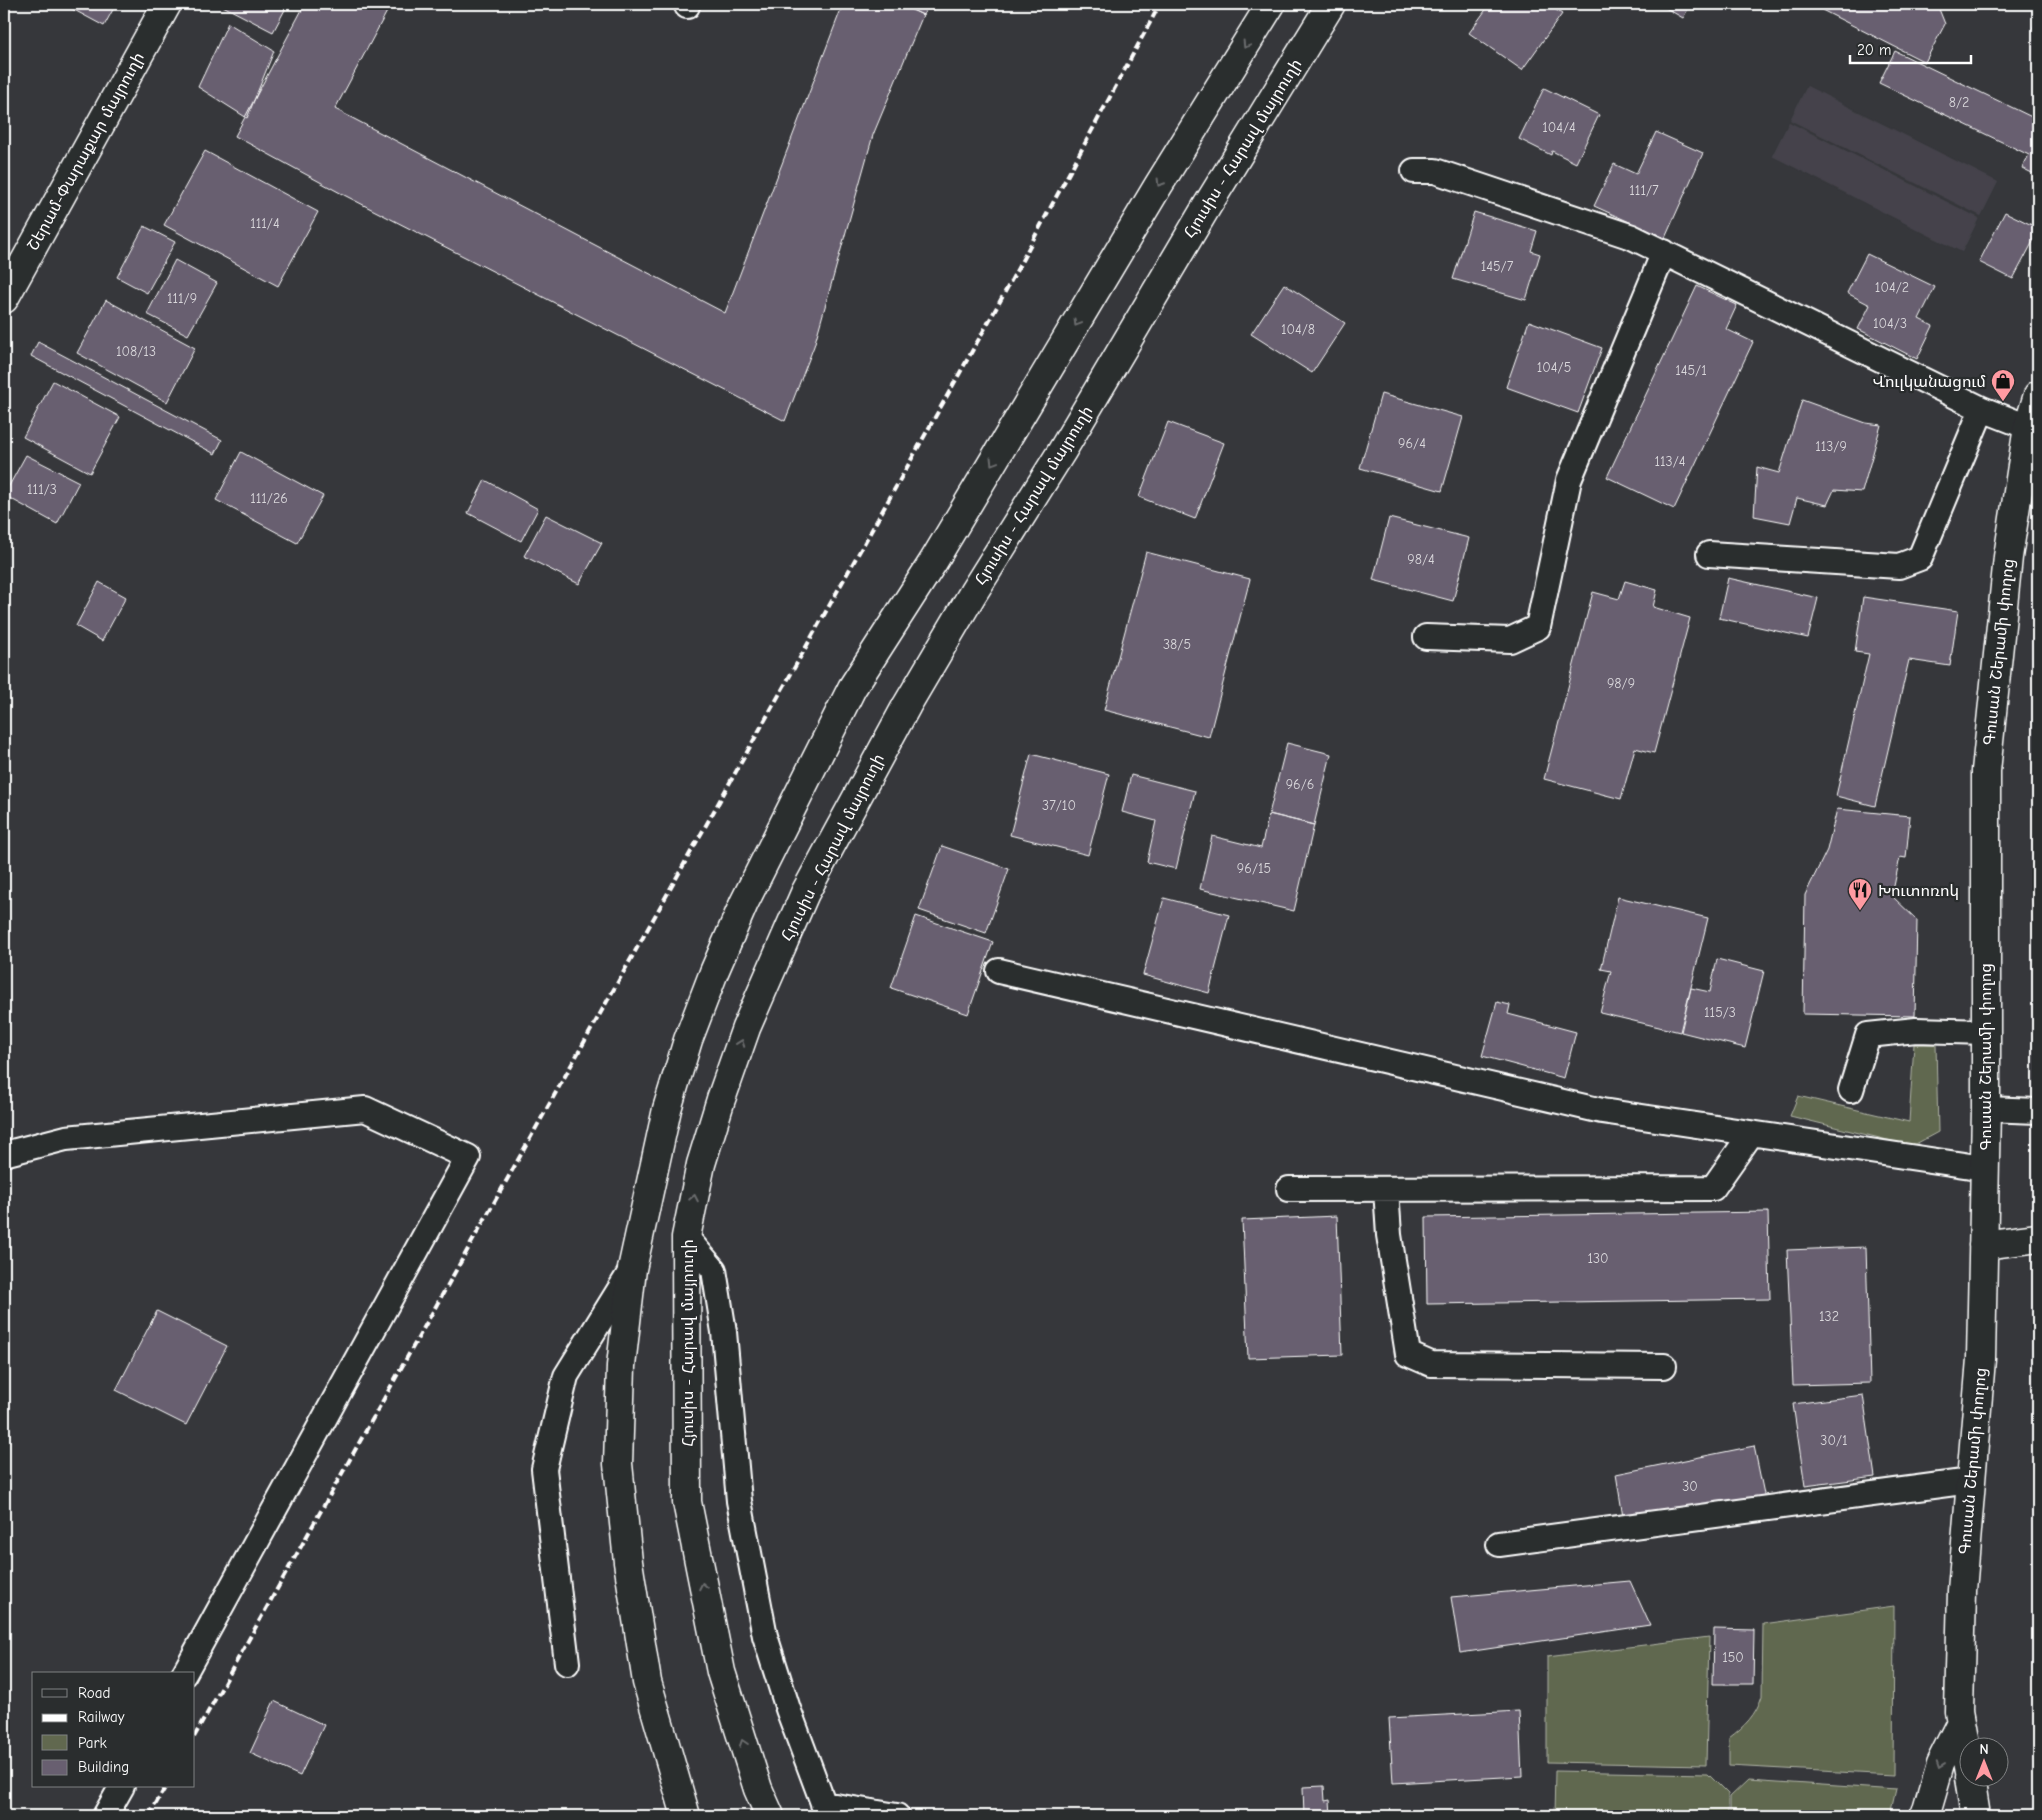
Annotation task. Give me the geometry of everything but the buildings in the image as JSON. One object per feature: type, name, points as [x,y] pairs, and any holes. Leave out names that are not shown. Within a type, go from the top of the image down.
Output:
[{"type":"main road","name":"Շերամ-Փարաքար մայրուղի","points":[[4,299],[167,4]]},
{"type":"main road","points":[[686,1816],[647,1682],[628,1562],[618,1464],[621,1366],[632,1269],[667,1109],[688,1040],[714,972],[774,840],[852,688],[933,562],[1158,186],[1271,4]]},
{"type":"main road","name":"Հյուսիս - Հարավ մայրուղի","points":[[770,1816],[758,1789],[720,1672],[687,1502],[686,1237],[701,1164],[720,1098],[746,1028],[805,893],[902,714],[973,592],[1062,451],[1207,206],[1331,4]]},
{"type":"main road","name":"Գուսան Շերամի փողոց","points":[[1964,1738],[1959,1711],[1962,1591],[1980,1359],[1983,1245],[1986,1109],[1986,771],[2008,557],[2038,395]]},
{"type":"main road","points":[[1983,1245],[2038,1238]]},
{"type":"main road","points":[[1926,1816],[1940,1764],[1961,1722]]},
{"type":"main road","points":[[1972,1788],[1976,1816]]},
{"type":"lane","points":[[1414,171],[1435,171],[1632,237],[1982,409],[2033,427]]},
{"type":"lane","points":[[1426,637],[1510,640],[1538,627],[1569,480],[1664,252]]},
{"type":"lane","points":[[1709,554],[1898,566],[1920,558],[1982,409]]},
{"type":"lane","points":[[999,971],[1602,1111],[1984,1168]]},
{"type":"lane","points":[[1851,1090],[1868,1035],[1916,1030],[1986,1032]]},
{"type":"lane","points":[[4,1154],[66,1138],[365,1109],[468,1157],[185,1672]]},
{"type":"lane","points":[[1986,1109],[2038,1111]]},
{"type":"lane","points":[[1289,1189],[1713,1188],[1751,1134]]},
{"type":"lane","points":[[1386,1189],[1389,1234],[1408,1354],[1431,1364],[1664,1366]]},
{"type":"lane","points":[[686,1237],[714,1270],[724,1332],[739,1501],[765,1636],[788,1709],[826,1810],[897,1816]]},
{"type":"lane","points":[[567,1663],[544,1469],[566,1376],[632,1269]]},
{"type":"lane","points":[[1500,1544],[1970,1481]]},
{"type":"lane","points":[[106,1816],[121,1788]]},
{"type":"shaded area","points":[[1807,86],[1998,182],[1981,216],[1790,120]]},
{"type":"shaded area","points":[[1789,122],[1979,218],[1962,252],[1772,156]]},
{"type":"green space","points":[[1914,1044],[1936,1044],[1938,1132],[1912,1146],[1790,1116],[1798,1096],[1909,1122]]},
{"type":"green space","points":[[1894,1606],[1893,1775],[1729,1766],[1729,1738],[1749,1720],[1757,1709],[1762,1696],[1763,1624]]},
{"type":"green space","points":[[1709,1637],[1706,1765],[1547,1762],[1547,1657]]},
{"type":"green space","points":[[1555,1771],[1708,1774],[1728,1794],[1728,1816],[1554,1816]]},
{"type":"green space","points":[[1748,1780],[1896,1790],[1890,1816],[1730,1816],[1730,1797]]},
{"type":"railway","points":[[195,1735],[998,305],[1160,4]]},
{"type":"railway","points":[[149,1816],[165,1788]]},
{"type":"place","name":"Վուլկանացում","points":[[2003,402]]},
{"type":"place","name":"Խուտոռոկ","points":[[1860,911]]}]
